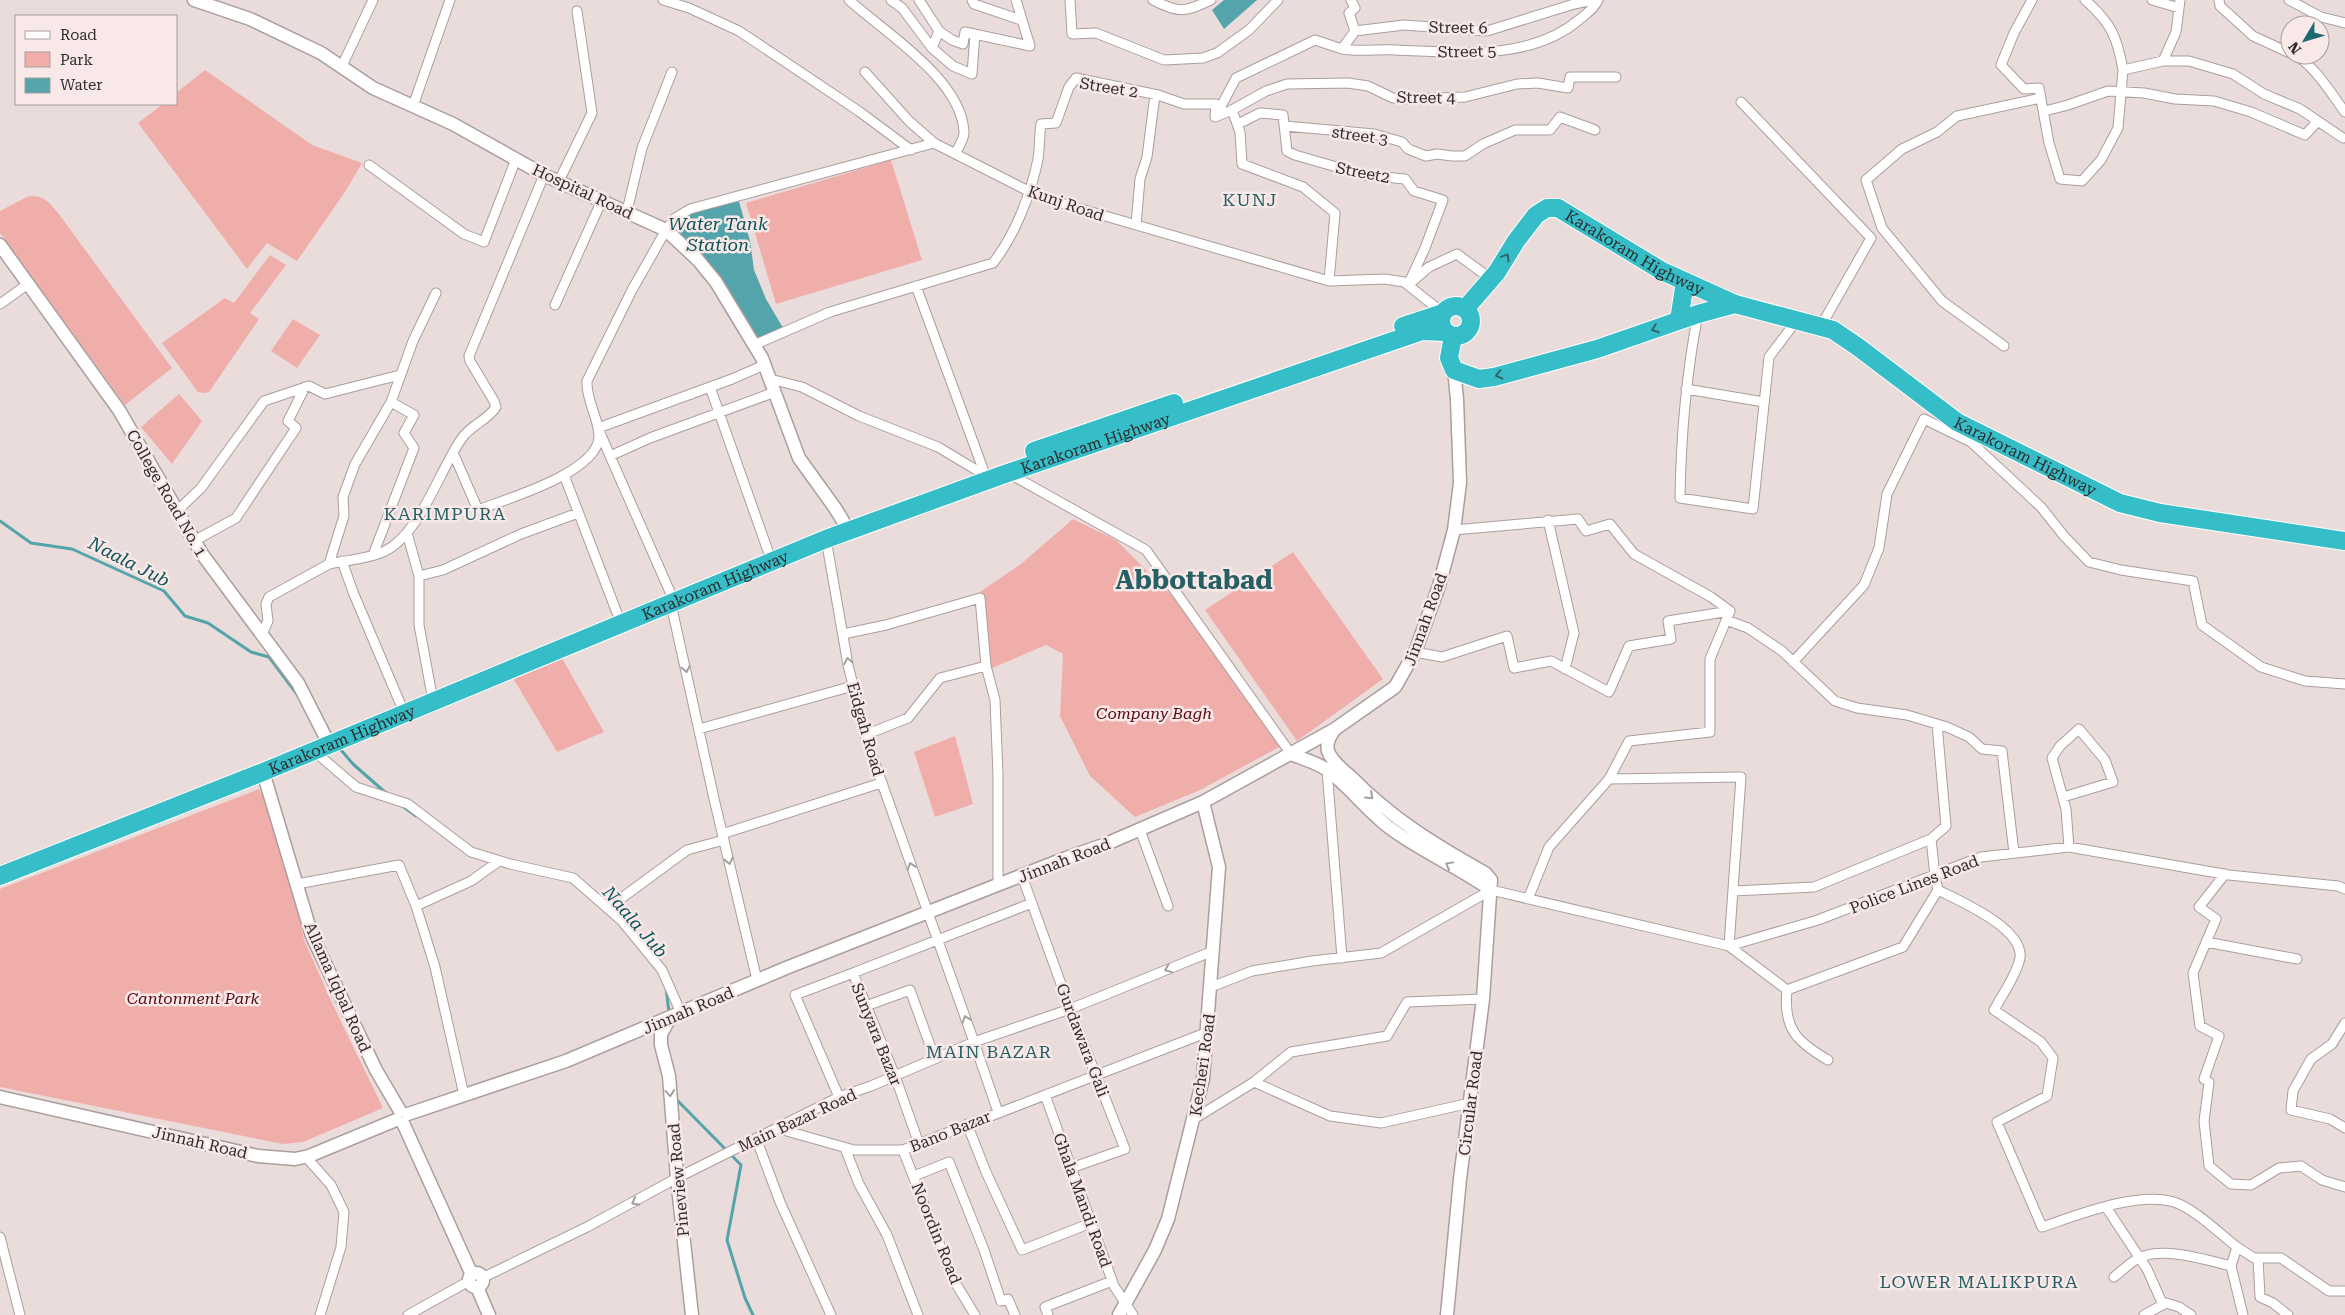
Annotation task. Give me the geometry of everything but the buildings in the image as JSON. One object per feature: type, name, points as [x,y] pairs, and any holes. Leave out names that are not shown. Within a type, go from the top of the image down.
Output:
[{"type":"highway","name":"Karakoram Highway","points":[[0,876],[263,772],[400,703],[618,613],[671,598],[768,551],[842,522],[981,470],[1443,313],[1447,309],[1456,306],[1465,309],[1491,279],[1516,241],[1536,216],[1546,208],[1558,208],[1662,271],[1734,304],[1833,330],[1858,346],[1957,422],[2120,502],[2160,513],[2345,541]]},
{"type":"highway","points":[[1680,320],[1685,282]]},
{"type":"highway","name":"Karakoram Highway","points":[[1454,370],[1479,378],[1494,377],[1625,340],[1698,314],[1734,304]]},
{"type":"highway","points":[[1449,334],[1463,335],[1470,328],[1471,318],[1465,309]]},
{"type":"highway","points":[[1443,313],[1441,322],[1449,334],[1449,358],[1454,370]]},
{"type":"highway","name":"Karakoram Highway","points":[[0,864],[323,743],[671,598],[826,539],[1008,473],[1422,331],[1449,334]]},
{"type":"main road","name":"Hospital Road","points":[[194,0],[250,19],[322,53],[373,88],[452,124],[544,175],[666,230],[698,260],[716,282],[754,345],[770,379],[799,458],[836,508],[842,522]]},
{"type":"main road","name":"College Road No. 1","points":[[0,246],[119,410],[194,541],[220,580],[298,683],[323,743]]},
{"type":"main road","name":"Jinnah Road","points":[[0,1097],[258,1156],[295,1159],[306,1157],[402,1117],[566,1061],[757,980],[1140,830],[1203,802],[1320,738],[1395,687],[1415,652],[1439,586],[1454,530],[1460,483],[1454,370]]},
{"type":"main road","points":[[1331,766],[1327,741],[1335,729]]},
{"type":"main road","points":[[1320,738],[1319,748],[1364,807],[1416,846],[1491,890]]},
{"type":"main road","points":[[1291,754],[1331,766]]},
{"type":"main road","name":"Allama Iqbal Road","points":[[263,772],[312,936],[376,1070],[402,1117],[489,1315]]},
{"type":"main road","name":"Kecheri Road","points":[[1119,1315],[1155,1250],[1168,1219],[1203,1079],[1219,867],[1203,802]]},
{"type":"main road","name":"Circular Road","points":[[1447,1315],[1483,999],[1491,890]]},
{"type":"main road","points":[[661,1045],[661,1034],[676,1015]]},
{"type":"main road","points":[[640,1031],[655,1038],[661,1045]]},
{"type":"main road","name":"Pineview Road","points":[[661,1045],[669,1076],[677,1178],[692,1315]]},
{"type":"street","points":[[342,66],[355,43],[373,0]]},
{"type":"street","points":[[413,106],[450,0]]},
{"type":"street","points":[[663,0],[689,8],[738,32],[860,112],[911,150]]},
{"type":"street","points":[[849,0],[907,46],[943,84],[958,109],[964,134],[955,154]]},
{"type":"street","points":[[892,0],[902,8],[932,48],[953,66],[972,74],[975,34]]},
{"type":"street","points":[[919,0],[939,31],[952,40],[963,44],[965,32],[1030,46],[1016,0]]},
{"type":"street","points":[[972,0],[974,4],[1021,20]]},
{"type":"street","points":[[1070,0],[1072,34],[1096,33],[1164,60],[1203,58],[1217,52],[1249,30],[1278,0]]},
{"type":"street","points":[[1153,0],[1166,7],[1186,11],[1211,0]]},
{"type":"street","points":[[1342,49],[1355,31],[1349,13],[1355,8],[1351,0]]},
{"type":"street","name":"Street 6","points":[[1355,31],[1404,25],[1487,31],[1574,4],[1594,0]]},
{"type":"street","name":"Street 5","points":[[1215,117],[1236,78],[1315,40],[1342,49],[1360,52],[1393,50],[1435,52],[1512,50],[1544,41],[1573,25],[1596,5],[1598,0]]},
{"type":"street","points":[[2032,0],[2014,33],[2001,65],[2024,90],[2038,88],[2060,179],[2082,181],[2101,160],[2118,128],[2123,70],[2118,44],[2104,17],[2085,0]]},
{"type":"street","points":[[2152,0],[2180,4],[2176,32],[2163,61]]},
{"type":"street","points":[[2219,0],[2220,6],[2253,36],[2280,48]]},
{"type":"street","points":[[2289,0],[2321,17],[2345,23]]},
{"type":"street","points":[[559,181],[592,113],[576,11]]},
{"type":"street","points":[[932,48],[939,31]]},
{"type":"street","points":[[2123,70],[2163,61],[2189,62],[2233,74],[2264,94],[2300,109],[2343,138]]},
{"type":"street","points":[[2307,65],[2323,82],[2345,112]]},
{"type":"street","points":[[627,211],[642,148],[672,72]]},
{"type":"street","name":"Kunj Road","points":[[865,72],[909,121],[934,144],[1028,192],[1329,281],[1385,280],[1408,285],[1443,313]]},
{"type":"street","name":"Street 4","points":[[1232,110],[1266,91],[1287,84],[1348,84],[1368,86],[1393,98],[1410,99],[1465,97],[1518,84],[1538,83],[1568,88],[1570,77],[1616,77]]},
{"type":"street","name":"Street 2","points":[[1028,192],[1038,157],[1038,139],[1041,124],[1056,123],[1069,87],[1076,78],[1155,94],[1184,104],[1216,104],[1215,117]]},
{"type":"street","points":[[2045,111],[2108,91],[2144,93],[2175,99],[2214,101],[2251,112],[2305,135],[2318,122]]},
{"type":"street","name":"Street 2","points":[[1136,225],[1140,179],[1147,157],[1155,94]]},
{"type":"street","points":[[2004,346],[1942,301],[1882,228],[1866,180],[1902,149],[1937,132],[1957,116],[2041,98]]},
{"type":"street","points":[[1741,102],[1871,238],[1820,326]]},
{"type":"street","points":[[1215,117],[1232,110],[1240,132],[1242,164],[1303,187],[1335,213],[1329,281]]},
{"type":"street","points":[[1238,124],[1260,113],[1283,114],[1284,126]]},
{"type":"street","name":"street 3","points":[[1284,126],[1374,134],[1402,142],[1408,149],[1426,156],[1437,154],[1465,156],[1483,144],[1515,130],[1550,130],[1560,117],[1595,130]]},
{"type":"street","name":"Street2","points":[[1284,126],[1287,151],[1295,156],[1364,175],[1405,179],[1414,191],[1444,200],[1408,285]]},
{"type":"street","points":[[757,980],[723,837],[671,598],[598,428],[587,392],[588,381],[632,290],[666,230],[675,218],[690,209],[934,144]]},
{"type":"street","points":[[369,165],[464,234],[484,242],[516,159]]},
{"type":"street","points":[[262,634],[268,621],[266,604],[269,597],[329,564],[374,555],[398,544],[422,510],[463,436],[496,407],[492,395],[470,361],[469,356],[544,175]]},
{"type":"street","points":[[754,345],[830,312],[994,263],[1002,252],[1028,192]]},
{"type":"street","points":[[555,305],[602,200]]},
{"type":"street","points":[[1408,285],[1429,268],[1457,254],[1491,279]]},
{"type":"street","points":[[0,304],[28,284]]},
{"type":"street","points":[[916,286],[981,470]]},
{"type":"street","points":[[329,564],[344,516],[343,497],[355,464],[391,402],[413,341],[436,292]]},
{"type":"street","points":[[1698,314],[1686,389],[1681,439],[1680,498],[1753,509],[1769,357],[1797,320]]},
{"type":"street","points":[[598,428],[764,365]]},
{"type":"street","points":[[177,511],[201,488],[264,400],[309,386],[325,394],[400,375]]},
{"type":"street","points":[[770,379],[802,388],[859,416],[938,446],[981,470]]},
{"type":"street","points":[[710,387],[768,551]]},
{"type":"street","points":[[194,541],[236,518],[296,428],[288,422],[305,388]]},
{"type":"street","points":[[1686,389],[1764,402]]},
{"type":"street","points":[[610,456],[775,392]]},
{"type":"street","points":[[374,555],[414,448],[404,433],[414,415],[391,402]]},
{"type":"street","points":[[1793,662],[1864,585],[1879,548],[1886,494],[1924,419],[1970,442],[2041,508],[2089,562],[2120,570],[2192,581],[2202,625],[2261,667],[2305,681],[2345,684]]},
{"type":"street","points":[[452,456],[456,457],[478,510],[560,477],[580,466],[596,448],[599,436],[598,428]]},
{"type":"street","points":[[1008,473],[1146,550],[1291,754]]},
{"type":"street","points":[[560,477],[578,513],[618,613]]},
{"type":"street","points":[[419,576],[442,570],[521,534],[578,513]]},
{"type":"street","points":[[1454,530],[1578,518],[1586,531],[1610,524],[1634,554],[1711,597],[1730,611]]},
{"type":"street","points":[[1548,520],[1574,633],[1565,669]]},
{"type":"street","points":[[407,533],[419,576],[419,625],[431,690]]},
{"type":"street","name":"Eidgah Road","points":[[826,539],[853,686],[865,735],[927,912]]},
{"type":"street","points":[[342,561],[352,592],[400,703]]},
{"type":"street","points":[[843,634],[886,625],[980,598],[986,666],[995,700],[998,775],[998,885]]},
{"type":"street","points":[[1528,900],[1549,846],[1609,779],[1629,741],[1710,732],[1710,660],[1730,611]]},
{"type":"street","points":[[1415,652],[1442,657],[1506,636],[1514,668],[1551,662],[1609,692],[1629,646],[1671,639],[1668,621],[1730,611]]},
{"type":"street","points":[[1726,620],[1748,628],[1793,662],[1835,701],[1857,708],[1907,715],[1969,736],[1982,749],[2002,751],[2014,853]]},
{"type":"street","points":[[865,735],[908,718],[940,678],[986,666]]},
{"type":"street","points":[[699,730],[853,686]]},
{"type":"street","points":[[1733,891],[1814,887],[1931,839],[1946,826],[1937,724]]},
{"type":"street","points":[[2063,797],[2113,782],[2105,760],[2079,729],[2060,746],[2052,758],[2063,797],[2069,847]]},
{"type":"street","points":[[323,743],[356,787],[408,804],[471,852],[499,861],[573,878],[621,920],[662,970],[676,1015]]},
{"type":"street","points":[[1331,766],[1342,958]]},
{"type":"street","points":[[1609,779],[1741,777],[1729,946],[1787,990]]},
{"type":"street","points":[[608,908],[687,850],[882,783]]},
{"type":"street","points":[[1140,830],[1168,906]]},
{"type":"street","points":[[1931,839],[1934,876],[1938,890],[1974,908],[1999,925],[2008,932],[2020,948],[2020,961],[1994,1010],[2041,1042],[2053,1058],[2047,1096],[1997,1122],[2042,1227],[2106,1207],[2152,1199],[2174,1202],[2189,1209],[2254,1258],[2281,1258],[2329,1291],[2345,1291]]},
{"type":"street","name":"Police Lines Road","points":[[1491,890],[1729,946],[1818,920],[1981,857],[2069,847],[2225,874],[2338,886],[2345,889]]},
{"type":"street","points":[[416,906],[471,881],[499,861]]},
{"type":"street","points":[[297,884],[399,865],[416,906],[435,967],[464,1095]]},
{"type":"street","points":[[2225,874],[2199,907],[2216,919],[2193,973],[2200,1026],[2219,1036],[2204,1079],[2209,1082],[2204,1121],[2209,1166],[2231,1184],[2251,1185],[2280,1168],[2300,1166],[2322,1180],[2345,1187]]},
{"type":"street","name":"Gurdawara Gali","points":[[1022,876],[1070,1009],[1125,1149],[1071,1168]]},
{"type":"street","points":[[1211,987],[1252,971],[1381,953],[1491,890]]},
{"type":"street","points":[[1787,990],[1903,947],[1938,890]]},
{"type":"street","points":[[853,973],[1032,903]]},
{"type":"street","points":[[927,912],[998,1112]]},
{"type":"street","points":[[2206,942],[2297,958]]},
{"type":"street","name":"Main Bazar Road","points":[[408,1315],[475,1280],[587,1227],[677,1178],[839,1097],[895,1076],[974,1042],[1070,1009],[1214,951]]},
{"type":"street","name":"Sunyara Bazar","points":[[839,1097],[795,995],[853,973],[895,1076],[919,1144]]},
{"type":"street","points":[[866,1006],[910,990],[936,1059]]},
{"type":"street","points":[[1787,990],[1785,1008],[1789,1024],[1797,1038],[1807,1048],[1828,1060]]},
{"type":"street","points":[[1194,1119],[1254,1082],[1291,1052],[1386,1036],[1407,1002],[1483,999]]},
{"type":"street","points":[[2345,1023],[2332,1044],[2311,1059],[2294,1091],[2290,1110],[2330,1119],[2345,1128]]},
{"type":"street","name":"Bano Bazar","points":[[903,1150],[1208,1032]]},
{"type":"street","points":[[1254,1082],[1330,1116],[1381,1123],[1470,1103]]},
{"type":"street","name":"Ghala Mandi Road","points":[[1045,1095],[1112,1281],[1133,1315]]},
{"type":"street","points":[[967,1124],[986,1172],[1022,1250],[1091,1223]]},
{"type":"street","points":[[776,1128],[854,1150],[903,1150]]},
{"type":"street","points":[[756,1138],[780,1202],[832,1315]]},
{"type":"street","points":[[845,1148],[860,1184],[887,1235],[918,1315]]},
{"type":"street","name":"Noordin Road","points":[[903,1150],[954,1279],[975,1315]]},
{"type":"street","points":[[306,1157],[331,1185],[344,1212],[341,1247],[320,1315]]},
{"type":"street","points":[[914,1176],[949,1162],[984,1250],[1001,1302],[1008,1299],[1015,1315]]},
{"type":"street","points":[[2106,1207],[2139,1258],[2163,1305]]},
{"type":"street","points":[[0,1238],[20,1315]]},
{"type":"street","points":[[2237,1247],[2231,1266],[2243,1315]]},
{"type":"street","points":[[2114,1277],[2139,1258],[2157,1253],[2194,1257],[2231,1266]]},
{"type":"street","points":[[2258,1258],[2260,1297],[2273,1303],[2288,1315]]},
{"type":"street","points":[[1048,1315],[1045,1307],[1112,1281]]},
{"type":"street","points":[[2144,1315],[2166,1303],[2179,1307],[2191,1315]]},
{"type":"green space","points":[[205,70],[312,145],[362,163],[345,192],[297,261],[267,243],[247,269],[138,123],[162,105],[178,105],[178,91]]},
{"type":"green space","points":[[891,160],[922,260],[776,304],[746,203]]},
{"type":"green space","points":[[29,196],[42,198],[55,209],[172,368],[125,405],[0,233],[0,211]]},
{"type":"green space","points":[[270,255],[286,265],[250,313],[259,319],[209,392],[198,392],[162,343],[225,298],[234,303]]},
{"type":"green space","points":[[293,319],[320,335],[297,368],[271,351]]},
{"type":"green space","points":[[179,394],[202,421],[172,464],[141,427]]},
{"type":"green space","name":"Company Bagh","points":[[1073,519],[1116,540],[1187,611],[1281,746],[1200,790],[1135,817],[1090,776],[1060,716],[1063,654],[1046,645],[990,669],[980,592],[1021,564]]},
{"type":"green space","points":[[1293,552],[1383,679],[1297,741],[1205,610]]},
{"type":"green space","points":[[562,658],[604,732],[557,752],[513,678]]},
{"type":"green space","points":[[955,736],[973,804],[935,817],[914,752]]},
{"type":"green space","name":"Cantonment Park","points":[[259,789],[281,830],[304,940],[383,1108],[303,1142],[283,1144],[0,1087],[0,889]]},
{"type":"water","points":[[1224,0],[1257,0],[1224,29],[1212,10]]},
{"type":"water","name":"Water Tank Station","points":[[738,198],[750,241],[754,270],[766,299],[783,328],[757,342],[670,231],[683,218],[700,209]]},
{"type":"waterway","name":"Naala Jub","points":[[0,521],[31,543],[72,549],[164,591],[185,616],[208,623],[251,652],[269,657],[299,697]]},
{"type":"waterway","name":"Naala Jub","points":[[341,750],[353,764],[386,793]]},
{"type":"waterway","name":"Naala Jub","points":[[401,805],[416,816]]},
{"type":"waterway","name":"Naala Jub","points":[[666,987],[669,1013]]},
{"type":"waterway","name":"Naala Jub","points":[[676,1099],[741,1165],[727,1240],[745,1298],[753,1315]]},
{"type":"district","name":"KUNJ","points":[[1250,200]]},
{"type":"district","name":"KARIMPURA","points":[[445,514]]},
{"type":"district","name":"Abbottabad","points":[[1194,580]]},
{"type":"district","name":"MAIN BAZAR","points":[[989,1052]]},
{"type":"district","name":"LOWER MALIKPURA","points":[[1979,1282]]}]
